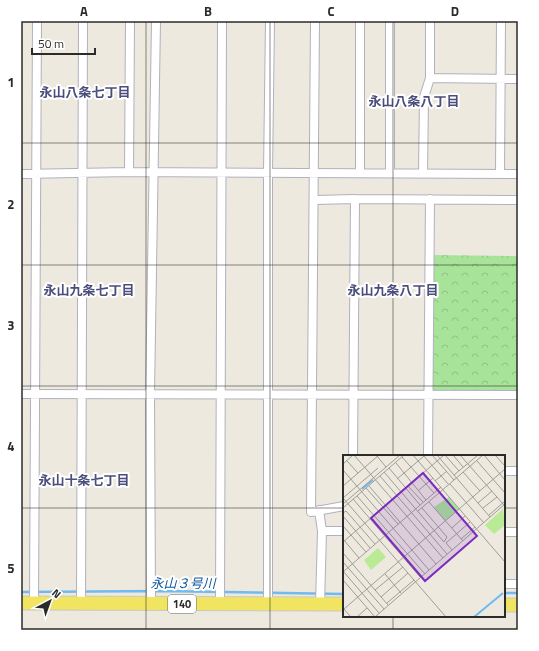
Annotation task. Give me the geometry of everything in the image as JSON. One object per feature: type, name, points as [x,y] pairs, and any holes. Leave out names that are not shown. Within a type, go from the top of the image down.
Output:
[{"type":"main road","name":"140","points":[[31,598],[81,595],[151,601],[268,596],[320,597],[343,604]]},
{"type":"main road","points":[[505,605],[518,605]]},
{"type":"street","points":[[31,598],[37,21]]},
{"type":"street","points":[[81,595],[83,21]]},
{"type":"street","points":[[129,172],[130,21]]},
{"type":"street","points":[[151,601],[150,394],[156,21]]},
{"type":"street","points":[[220,597],[222,21]]},
{"type":"street","points":[[268,596],[268,172],[270,21]]},
{"type":"street","points":[[316,21],[311,512],[343,506]]},
{"type":"street","points":[[360,21],[360,173]]},
{"type":"street","points":[[390,21],[390,173]]},
{"type":"street","points":[[423,173],[424,97],[430,78],[430,21]]},
{"type":"street","points":[[500,173],[501,21]]},
{"type":"street","points":[[430,78],[518,79]]},
{"type":"street","points":[[21,174],[129,172],[518,174]]},
{"type":"street","points":[[353,455],[355,199]]},
{"type":"street","points":[[428,455],[430,199]]},
{"type":"street","points":[[314,200],[518,200]]},
{"type":"street","points":[[21,394],[518,395]]},
{"type":"street","points":[[505,471],[518,471]]},
{"type":"street","points":[[319,510],[322,531],[320,597]]},
{"type":"street","points":[[322,531],[343,532]]},
{"type":"street","points":[[505,532],[518,532]]},
{"type":"street","points":[[505,584],[518,584]]},
{"type":"green space","points":[[430,255],[518,256],[518,395],[428,395]]},
{"type":"waterway","name":"永山３号川","points":[[21,592],[162,591],[343,594]]},
{"type":"waterway","name":"永山３号川","points":[[505,593],[518,593]]},
{"type":"district","name":"永山八条七丁目","points":[[85,92]]},
{"type":"district","name":"永山八条八丁目","points":[[414,101]]},
{"type":"district","name":"永山九条七丁目","points":[[89,290]]},
{"type":"district","name":"永山九条八丁目","points":[[393,290]]},
{"type":"district","name":"永山十条七丁目","points":[[84,480]]}]
